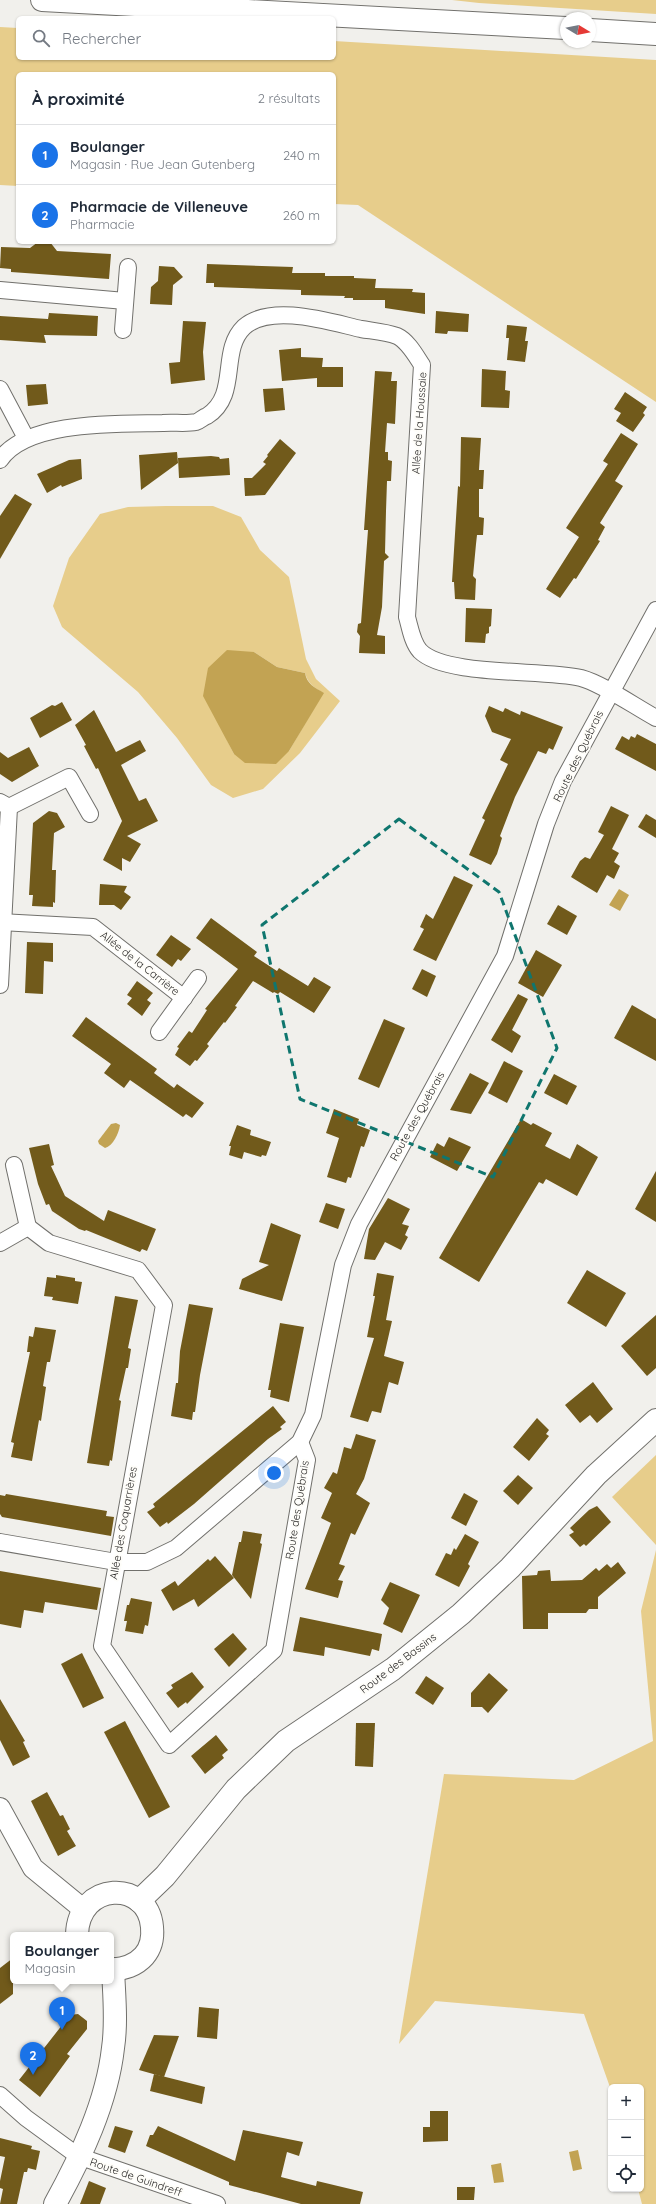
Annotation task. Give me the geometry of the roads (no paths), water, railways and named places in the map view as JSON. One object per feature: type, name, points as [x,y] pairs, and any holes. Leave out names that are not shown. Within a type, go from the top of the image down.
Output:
[{"type":"main road","points":[[42,0],[560,28]]},
{"type":"main road","points":[[323,0],[453,13],[490,23]]},
{"type":"main road","points":[[596,30],[656,34]]},
{"type":"main road","name":"Route des Bassins","points":[[139,1901],[166,1876],[236,1788],[286,1741],[393,1669],[461,1614],[510,1568],[596,1475],[656,1420]]},
{"type":"main road","points":[[77,1932],[77,1924],[83,1909],[90,1902],[101,1895],[114,1892],[127,1894],[139,1901],[147,1910],[152,1921],[153,1933],[150,1945],[144,1956],[134,1964],[123,1968],[114,1969]]},
{"type":"main road","points":[[55,2204],[99,2110],[108,2079],[114,2047],[112,1984]]},
{"type":"street","points":[[123,330],[128,267]]},
{"type":"street","points":[[0,290],[125,301]]},
{"type":"street","name":"Allée de la Houssaie","points":[[0,460],[26,438],[62,430],[101,425],[197,422],[213,412],[224,398],[235,340],[244,327],[261,318],[305,316],[398,337],[411,349],[422,365],[407,617],[411,633],[420,650],[433,660],[484,670],[580,678],[610,692],[656,718]]},
{"type":"street","points":[[0,389],[26,438]]},
{"type":"street","name":"Route des Québrais","points":[[274,1650],[307,1460],[300,1442],[313,1415],[343,1265],[359,1224],[505,956],[546,824],[563,781],[610,692],[656,610]]},
{"type":"street","points":[[0,985],[5,805],[69,778],[90,814]]},
{"type":"street","name":"Allée de la Carrière","points":[[2,922],[93,927],[184,998]]},
{"type":"street","name":"Allée de la Carrière","points":[[159,1032],[198,978]]},
{"type":"street","points":[[0,1243],[28,1227],[14,1165]]},
{"type":"street","name":"Allée des Coquarrières","points":[[28,1227],[49,1243],[138,1270],[164,1305],[116,1562],[102,1646],[169,1745],[274,1650]]},
{"type":"street","points":[[0,1542],[116,1562],[147,1562],[176,1548],[300,1442]]},
{"type":"street","points":[[0,1808],[33,1868],[83,1909]]},
{"type":"street","name":"Route de Guindreff","points":[[0,2095],[26,2118],[78,2156],[217,2204]]},
{"type":"place","name":"Boulanger","points":[[62,2030]]},
{"type":"place","name":"Pharmacie de Villeneuve","points":[[33,2075]]}]
